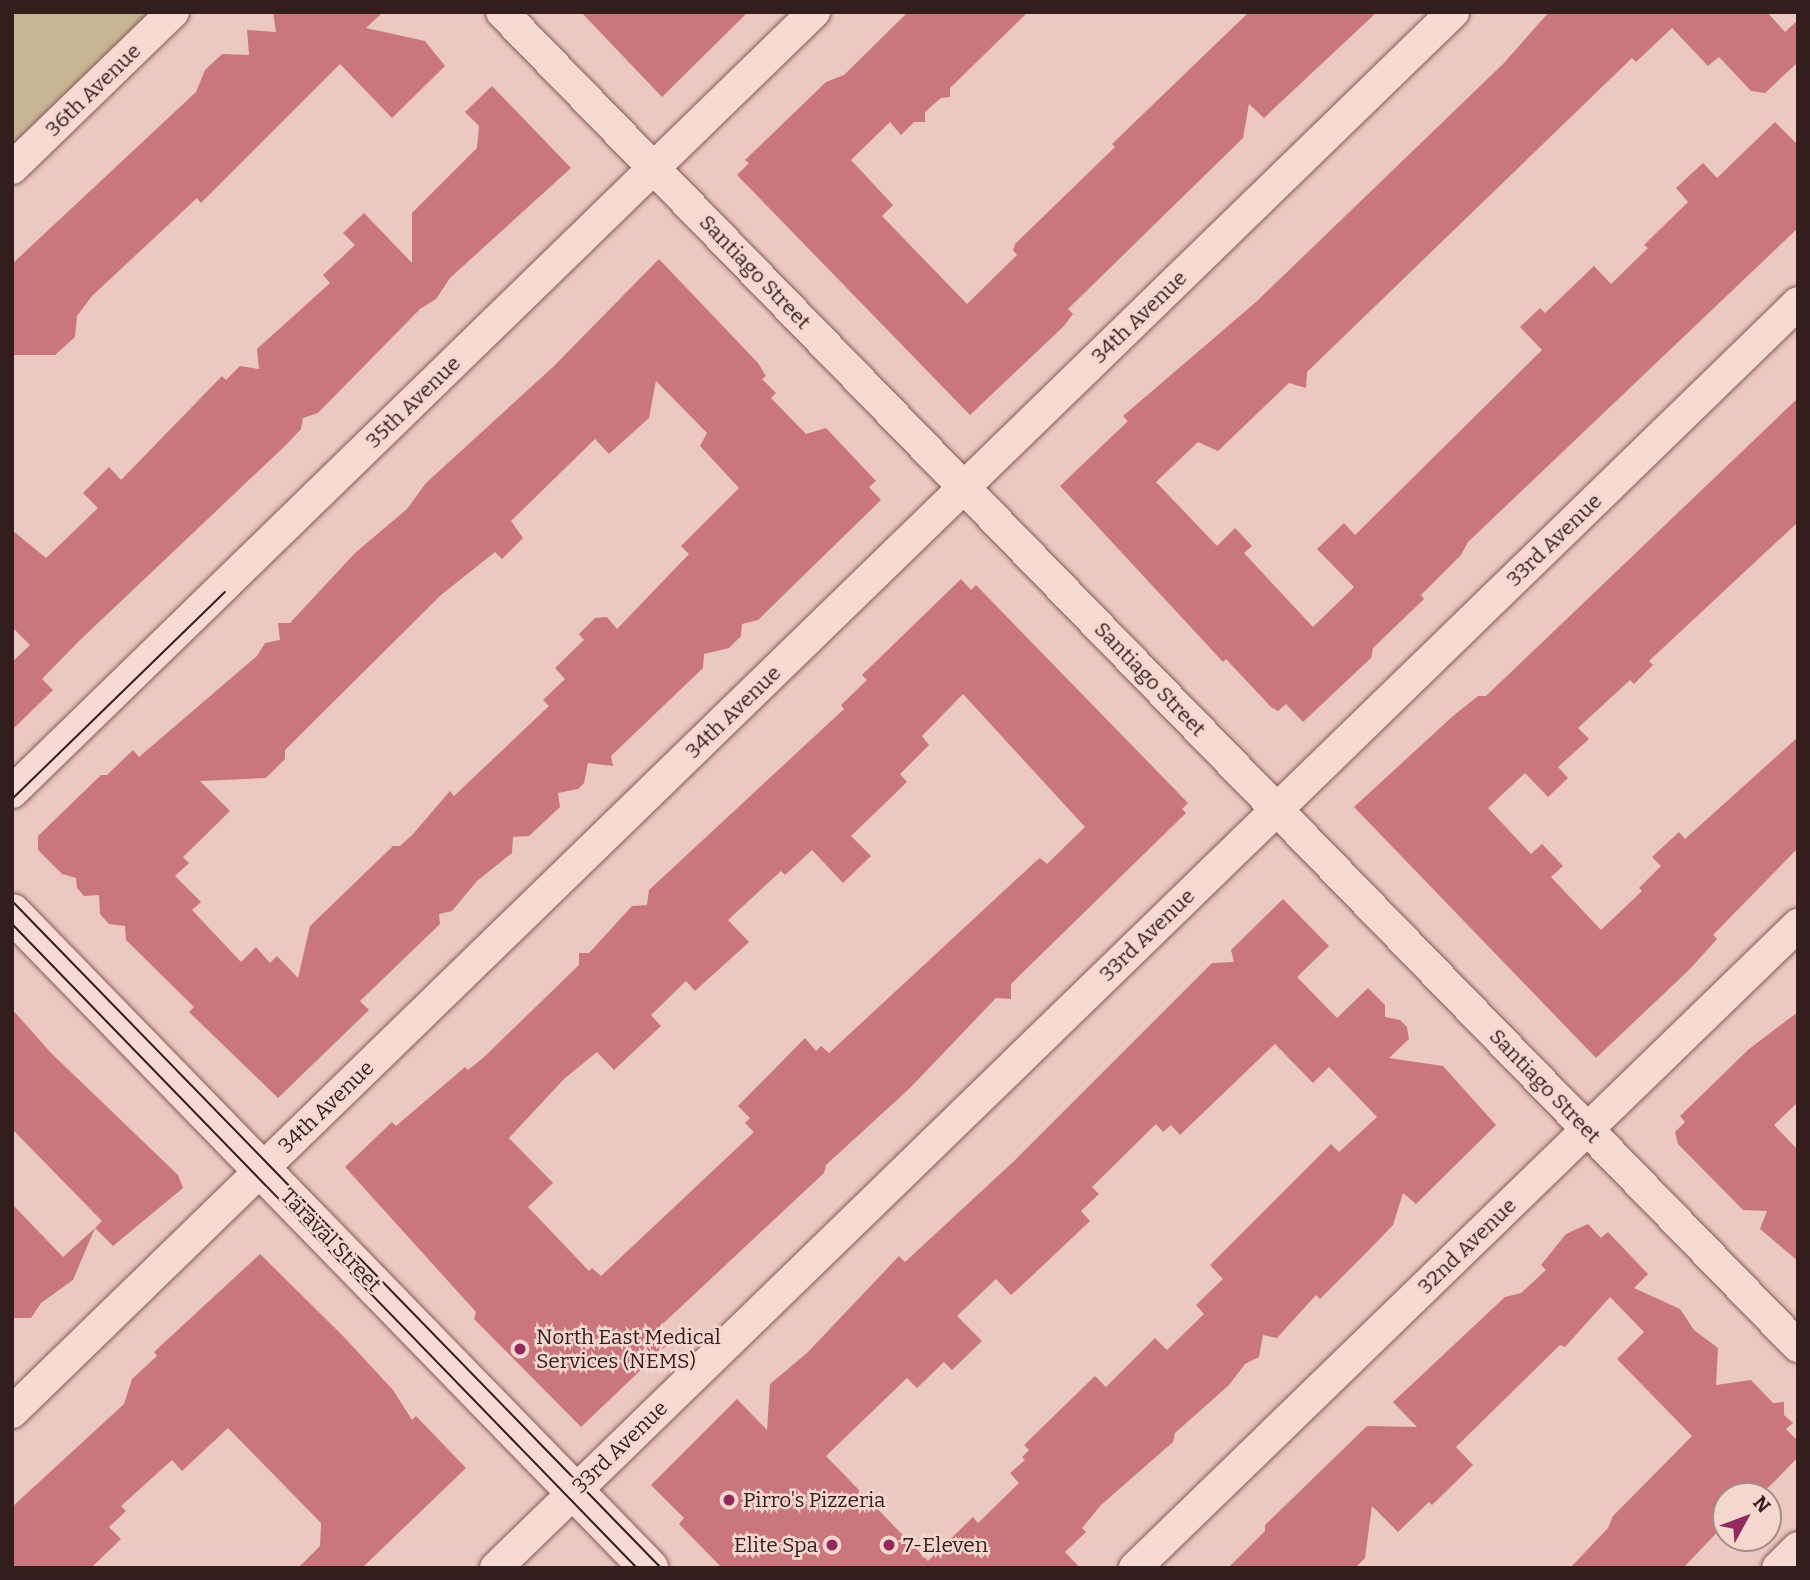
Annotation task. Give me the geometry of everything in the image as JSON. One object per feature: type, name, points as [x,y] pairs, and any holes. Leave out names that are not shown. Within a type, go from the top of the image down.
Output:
[{"type":"street","name":"36th Avenue","points":[[12,169],[173,12]]},
{"type":"street","name":"Santiago Street","points":[[502,12],[1798,1346]]},
{"type":"street","name":"35th Avenue","points":[[12,792],[814,12]]},
{"type":"street","name":"34th Avenue","points":[[12,1412],[1453,12]]},
{"type":"street","name":"33rd Avenue","points":[[496,1568],[1798,303]]},
{"type":"street","name":"Taraval Street","points":[[12,913],[649,1568]]},
{"type":"street","name":"32nd Avenue","points":[[1135,1568],[1798,925]]},
{"type":"street","points":[[1778,1568],[1798,1548]]},
{"type":"shaded area","points":[[12,12],[173,12],[12,168]]},
{"type":"building","points":[[273,12],[383,12],[366,28],[425,41],[445,66],[392,118],[340,64],[201,203],[197,198],[92,296],[77,316],[75,337],[55,355],[12,355],[12,264],[196,92],[205,70],[222,54],[249,55],[247,30],[276,32]]},
{"type":"building","points":[[581,12],[748,12],[662,97]]},
{"type":"building","points":[[908,12],[1028,12],[950,88],[950,97],[941,98],[925,112],[925,122],[914,122],[901,135],[890,122],[851,160],[893,205],[882,216],[967,304],[1017,255],[1013,250],[1015,244],[1115,147],[1112,144],[1249,12],[1377,12],[1264,118],[1249,104],[1243,138],[1068,309],[1073,314],[1064,326],[970,415],[737,175],[749,163],[745,160],[826,82],[844,75]]},
{"type":"building","points":[[1549,12],[1767,12],[1785,32],[1798,20],[1798,62],[1765,93],[1751,91],[1719,57],[1708,66],[1672,28],[1636,62],[1632,58],[1307,372],[1306,388],[1289,383],[1218,451],[1198,442],[1156,482],[1217,546],[1235,528],[1252,546],[1244,553],[1313,627],[1354,587],[1317,549],[1344,523],[1355,535],[1542,350],[1520,327],[1540,308],[1545,313],[1594,266],[1611,284],[1648,248],[1644,245],[1688,202],[1676,188],[1703,163],[1717,178],[1775,122],[1798,145],[1798,228],[1468,542],[1461,555],[1421,595],[1424,599],[1373,648],[1371,658],[1303,722],[1286,704],[1278,711],[1271,707],[1226,659],[1223,662],[1060,486],[1128,421],[1123,416],[1256,302],[1504,63]]},
{"type":"building","points":[[492,86],[571,168],[450,278],[436,299],[420,309],[318,413],[303,418],[301,429],[287,444],[78,642],[42,679],[53,690],[12,730],[12,662],[30,645],[12,627],[12,530],[46,558],[98,508],[83,493],[109,467],[121,480],[222,376],[226,380],[240,366],[259,369],[257,349],[330,283],[323,275],[355,245],[343,233],[364,213],[412,263],[412,213],[477,148],[479,126],[465,112]]},
{"type":"building","points":[[659,259],[758,363],[766,376],[762,379],[776,393],[771,398],[806,434],[826,428],[876,481],[869,487],[881,500],[758,620],[742,624],[741,636],[729,648],[704,654],[703,668],[611,756],[613,766],[588,763],[584,783],[578,789],[558,793],[560,807],[529,836],[513,837],[512,853],[477,881],[452,911],[439,914],[440,924],[360,1001],[369,1010],[278,1098],[189,1012],[194,1007],[126,940],[125,926],[109,924],[100,914],[99,895],[84,896],[77,888],[76,878],[62,874],[38,850],[38,836],[101,775],[107,775],[133,750],[139,757],[257,656],[265,643],[280,640],[278,623],[290,623],[355,553],[407,509],[426,483],[554,366]],"holes":[[[656,381],[707,433],[700,446],[739,488],[681,546],[689,554],[617,629],[607,617],[595,618],[579,634],[584,640],[555,668],[565,679],[543,700],[549,706],[454,796],[450,791],[413,834],[400,846],[393,846],[310,926],[298,978],[277,956],[270,963],[256,947],[241,962],[192,910],[201,902],[175,876],[189,863],[183,857],[230,811],[200,781],[266,778],[285,759],[285,750],[441,595],[495,552],[502,559],[523,538],[511,521],[595,439],[609,454],[649,418]]]},
{"type":"building","points":[[1798,398],[1798,522],[1649,661],[1653,665],[1634,684],[1630,680],[1578,728],[1589,739],[1558,767],[1568,778],[1548,797],[1525,773],[1488,808],[1531,854],[1542,844],[1563,866],[1551,877],[1601,930],[1642,891],[1639,888],[1661,866],[1652,857],[1679,832],[1685,839],[1798,737],[1798,848],[1713,935],[1717,939],[1690,969],[1596,1058],[1354,807],[1453,716],[1478,696],[1486,696]]},
{"type":"building","points":[[961,579],[971,590],[976,585],[1188,803],[1182,809],[1186,813],[1011,984],[1011,999],[996,998],[910,1088],[826,1165],[824,1173],[654,1332],[667,1345],[581,1427],[474,1319],[476,1312],[345,1167],[392,1122],[396,1126],[465,1067],[468,1070],[483,1058],[579,965],[579,953],[589,953],[632,906],[647,905],[649,890],[844,709],[841,705],[867,680],[862,675]],"holes":[[[963,694],[1085,827],[1047,864],[1040,858],[1034,863],[829,1053],[821,1046],[816,1051],[805,1038],[738,1106],[750,1118],[745,1123],[754,1132],[601,1276],[592,1268],[589,1271],[528,1207],[553,1183],[509,1138],[564,1079],[597,1052],[614,1070],[661,1026],[651,1015],[686,981],[695,991],[749,942],[728,920],[781,871],[785,875],[812,850],[843,883],[871,856],[851,836],[907,782],[900,774],[929,745],[922,736]]]},
{"type":"building","points":[[1283,899],[1329,946],[1297,977],[1337,1018],[1368,988],[1385,1005],[1385,1017],[1400,1020],[1407,1027],[1409,1039],[1389,1058],[1443,1066],[1496,1125],[1416,1204],[1403,1193],[1393,1225],[1369,1250],[1320,1299],[1316,1295],[1277,1338],[1263,1335],[1259,1357],[1245,1364],[1229,1385],[1175,1433],[1173,1442],[1101,1505],[1082,1528],[1086,1532],[1065,1552],[1080,1568],[722,1568],[679,1524],[684,1518],[651,1485],[737,1399],[767,1430],[770,1384],[807,1353],[899,1256],[905,1262],[1013,1162],[1212,963],[1234,962],[1231,950]],"holes":[[[1275,1044],[1313,1083],[1329,1067],[1377,1117],[1339,1152],[1331,1144],[1210,1265],[1223,1279],[1196,1305],[1204,1314],[1167,1350],[1155,1338],[1106,1387],[1095,1376],[1024,1445],[1029,1450],[1022,1457],[1025,1460],[1010,1473],[1019,1483],[978,1523],[973,1517],[928,1561],[826,1456],[907,1378],[917,1388],[944,1362],[952,1370],[982,1341],[957,1316],[996,1279],[1011,1295],[1090,1221],[1081,1211],[1099,1194],[1092,1187],[1156,1124],[1163,1132],[1171,1125],[1180,1135]]]},
{"type":"building","points":[[12,1009],[51,1053],[178,1175],[183,1188],[113,1246],[95,1228],[102,1221],[12,1129]]},
{"type":"building","points":[[1798,1012],[1798,1102],[1774,1125],[1798,1150],[1798,1261],[1760,1229],[1767,1211],[1743,1210],[1678,1144],[1675,1132],[1685,1122],[1680,1116],[1749,1049]]},
{"type":"building","points":[[12,1204],[63,1257],[95,1228],[73,1280],[41,1303],[31,1318],[12,1318]]},
{"type":"building","points":[[1588,1224],[1601,1238],[1608,1232],[1648,1274],[1634,1288],[1680,1309],[1694,1330],[1718,1348],[1716,1385],[1751,1380],[1773,1403],[1784,1402],[1784,1415],[1793,1423],[1786,1429],[1798,1441],[1798,1457],[1777,1479],[1774,1482],[1712,1482],[1712,1538],[1683,1568],[1570,1568],[1608,1528],[1613,1516],[1692,1436],[1617,1359],[1644,1332],[1610,1297],[1565,1347],[1560,1345],[1456,1447],[1473,1465],[1432,1505],[1429,1502],[1398,1532],[1372,1506],[1365,1558],[1355,1568],[1228,1568],[1265,1531],[1265,1525],[1367,1426],[1417,1427],[1393,1402],[1505,1297],[1521,1293],[1546,1270],[1541,1265],[1566,1234]]},
{"type":"building","points":[[260,1254],[393,1390],[412,1420],[416,1416],[466,1468],[362,1568],[298,1568],[320,1546],[321,1523],[228,1428],[182,1471],[172,1460],[121,1506],[126,1511],[109,1527],[121,1539],[91,1568],[12,1568],[12,1507],[124,1404],[132,1379],[157,1356],[154,1352]]},
{"type":"tram line","points":[[12,799],[225,592]]},
{"type":"tram line","points":[[12,901],[661,1568]]},
{"type":"tram line","points":[[12,924],[637,1568]]},
{"type":"place","name":"North East Medical Services (NEMS)","points":[[520,1349]]},
{"type":"place","name":"Pirro's Pizzeria","points":[[729,1500]]},
{"type":"place","name":"Elite Spa","points":[[832,1545]]},
{"type":"place","name":"7-Eleven","points":[[889,1545]]}]
